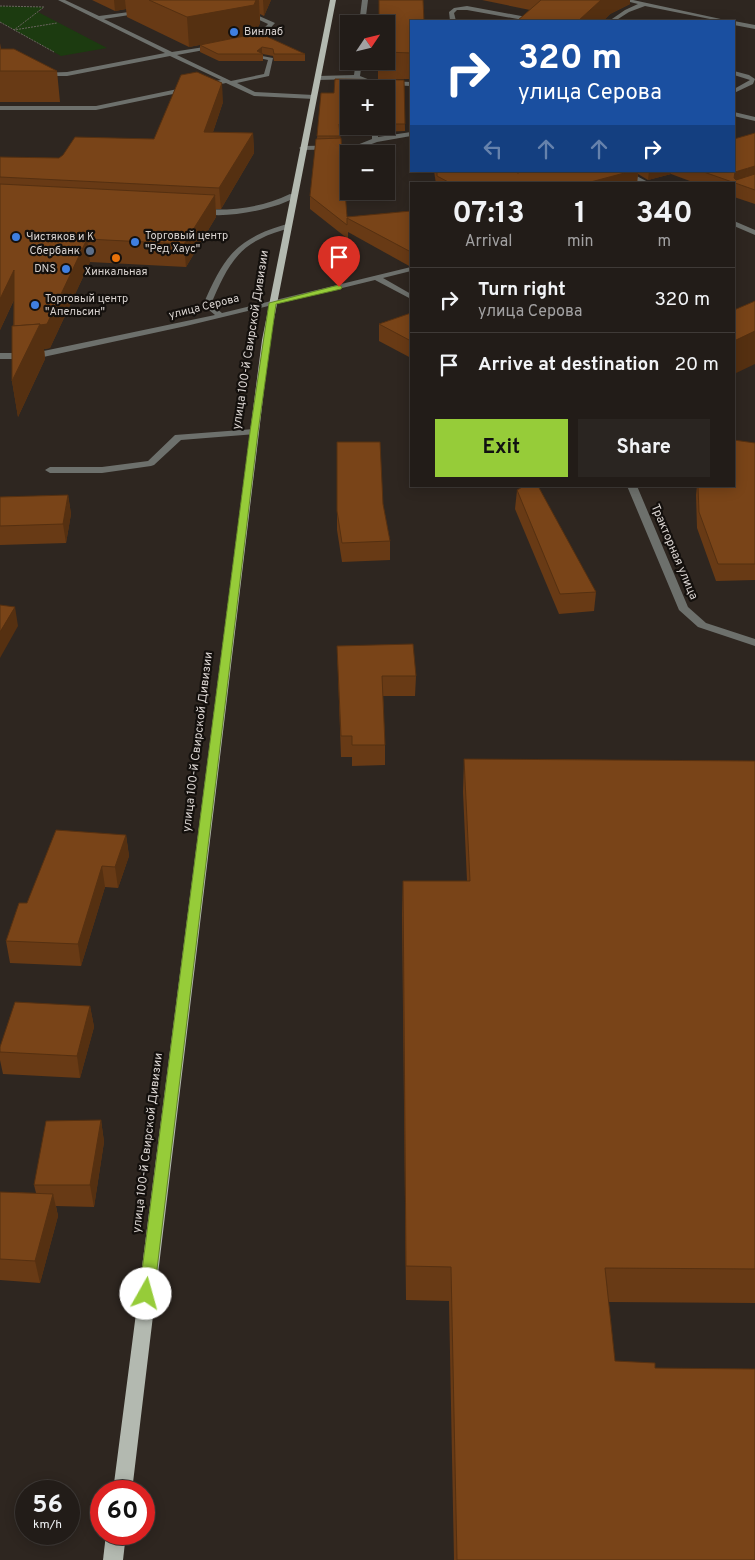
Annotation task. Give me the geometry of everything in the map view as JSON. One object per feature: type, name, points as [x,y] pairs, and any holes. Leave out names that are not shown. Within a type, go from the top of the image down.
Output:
[{"type":"main road","name":"улица 100-й Свирской Дивизии","points":[[123,1480],[254,432],[272,303],[333,0]]},
{"type":"main road","points":[[113,1560],[115,1545]]},
{"type":"street","points":[[61,0],[254,94],[314,97]]},
{"type":"street","points":[[363,15],[365,0]]},
{"type":"street","points":[[625,0],[722,20]]},
{"type":"street","points":[[614,20],[627,11],[644,4]]},
{"type":"street","points":[[453,20],[451,13],[456,9],[467,8],[532,20]]},
{"type":"street","points":[[96,17],[153,9]]},
{"type":"street","points":[[243,10],[272,24],[260,36],[244,40]]},
{"type":"street","points":[[735,23],[755,27]]},
{"type":"street","points":[[30,74],[60,74],[226,44]]},
{"type":"street","points":[[0,108],[96,108],[267,74],[272,59],[262,58]]},
{"type":"street","points":[[357,77],[358,70]]},
{"type":"street","points":[[735,73],[747,76],[753,80],[751,83],[735,91]]},
{"type":"street","points":[[318,78],[357,77],[369,82],[410,84]]},
{"type":"street","points":[[735,114],[755,119]]},
{"type":"street","points":[[367,145],[375,140],[410,134]]},
{"type":"street","points":[[375,135],[375,140]]},
{"type":"street","points":[[302,148],[340,150]]},
{"type":"street","points":[[624,172],[645,182]]},
{"type":"street","points":[[193,211],[241,212],[275,205],[293,196]]},
{"type":"street","points":[[735,223],[755,233]]},
{"type":"street","points":[[219,314],[206,305],[219,277],[236,252],[255,238],[287,226]]},
{"type":"street","name":"улица Серова","points":[[0,356],[34,356],[186,324],[219,314],[410,269]]},
{"type":"street","points":[[377,278],[410,296]]},
{"type":"street","points":[[50,470],[102,470],[151,463],[178,437],[254,432]]},
{"type":"street","name":"Тракторная улица","points":[[632,487],[683,608],[702,625],[755,643]]},
{"type":"path","points":[[0,6],[44,7],[14,30]]},
{"type":"path","points":[[14,30],[96,17]]},
{"type":"path","points":[[0,22],[86,70]]},
{"type":"green space","points":[[0,6],[44,7],[38,12],[107,48],[61,56],[0,22]]},
{"type":"building","points":[[149,0],[256,0],[254,5],[187,17]]},
{"type":"building","points":[[379,0],[423,0],[424,20],[410,20],[410,53],[395,52],[395,15],[379,15]]},
{"type":"building","points":[[541,0],[601,0],[579,20],[518,20]]},
{"type":"building","points":[[259,33],[305,54],[274,54],[273,49],[262,47],[257,51],[263,54],[218,54],[200,45]]},
{"type":"building","points":[[0,49],[14,49],[57,71],[0,71]]},
{"type":"building","points":[[197,72],[222,83],[204,132],[253,133],[219,188],[0,177],[0,157],[59,158],[75,137],[154,139],[181,75]]},
{"type":"building","points":[[335,79],[404,80],[405,124],[395,124],[395,80],[340,80],[340,136],[317,136],[321,93],[334,93]]},
{"type":"building","points":[[755,133],[755,166],[735,172],[735,139]]},
{"type":"building","points":[[341,138],[340,200],[346,200],[347,217],[410,211],[410,251],[347,218],[347,225],[310,196],[316,139]]},
{"type":"building","points":[[437,172],[628,172],[591,182],[448,182],[437,176]]},
{"type":"building","points":[[704,172],[735,172],[734,178],[736,180],[755,174],[755,190]]},
{"type":"building","points":[[0,184],[215,195],[184,244],[87,239],[47,324],[14,326],[14,270],[0,299]]},
{"type":"building","points":[[755,301],[755,331],[735,341],[735,310]]},
{"type":"building","points":[[410,313],[410,340],[379,324]]},
{"type":"building","points":[[40,324],[12,381],[12,326]]},
{"type":"building","points":[[735,440],[755,443],[755,564],[718,564],[699,512],[698,487],[735,487]]},
{"type":"building","points":[[337,442],[380,442],[383,504],[390,541],[342,543],[337,511]]},
{"type":"building","points":[[522,487],[539,487],[596,592],[560,594],[517,490]]},
{"type":"building","points":[[68,495],[63,524],[0,526],[0,497]]},
{"type":"building","points":[[0,605],[15,607],[0,632]]},
{"type":"building","points":[[413,644],[416,676],[382,676],[385,745],[352,745],[352,736],[341,736],[337,646]]},
{"type":"building","points":[[464,759],[755,761],[755,1269],[605,1268],[615,1361],[655,1363],[655,1368],[755,1369],[755,1560],[457,1560],[451,1267],[406,1266],[403,881],[470,881]]},
{"type":"building","points":[[56,830],[126,835],[115,867],[102,866],[78,944],[6,941],[19,903],[27,903]]},
{"type":"building","points":[[15,1002],[90,1006],[77,1056],[0,1052]]},
{"type":"building","points":[[101,1120],[90,1185],[34,1185],[46,1121]]},
{"type":"building","points":[[0,1192],[53,1194],[35,1261],[0,1259]]},
{"type":"place","name":"Винлаб","points":[[234,32]]},
{"type":"place","name":"Чистяков и К","points":[[16,237]]},
{"type":"place","name":"Торговый центр \"Ред Хаус\"","points":[[135,242]]},
{"type":"place","name":"Сбербанк","points":[[90,251]]},
{"type":"place","name":"Хинкальная","points":[[116,258]]},
{"type":"place","name":"DNS","points":[[66,269]]},
{"type":"place","name":"Торговый центр \"Апельсин\"","points":[[35,305]]},
{"type":"route","points":[[146,1294],[254,432],[272,303],[339,287]]}]
